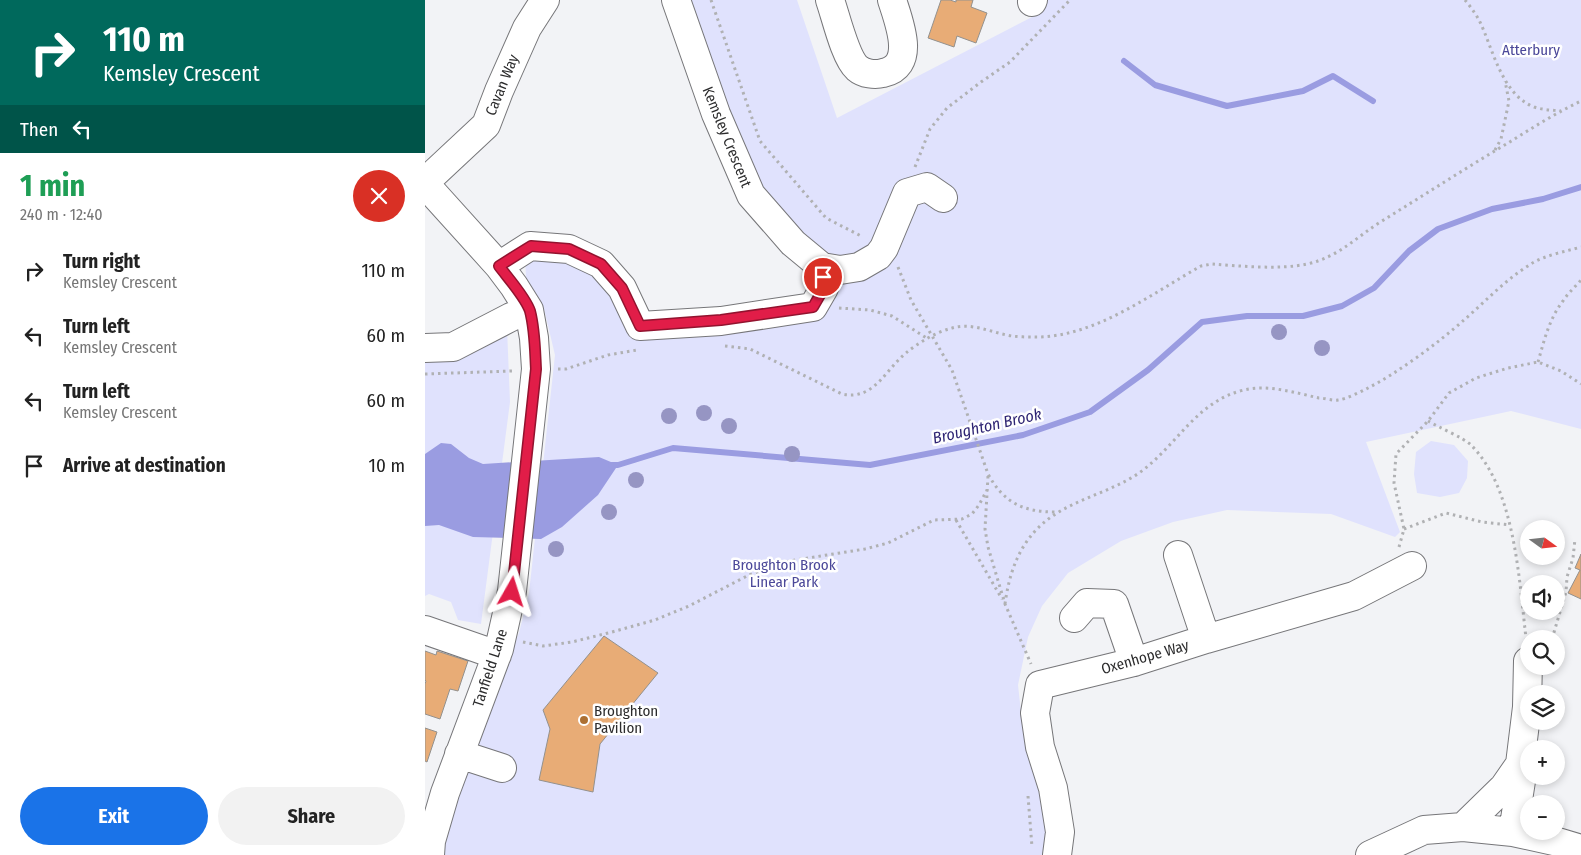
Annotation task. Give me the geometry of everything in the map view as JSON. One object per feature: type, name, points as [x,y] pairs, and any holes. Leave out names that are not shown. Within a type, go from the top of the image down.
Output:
[{"type":"street","name":"Cavan Way","points":[[425,183],[486,125],[527,28],[545,0]]},
{"type":"street","name":"Kemsley Crescent","points":[[676,0],[716,114],[751,194],[793,243],[822,267]]},
{"type":"street","points":[[830,0],[850,58],[858,69],[874,75],[890,72],[902,59],[904,44],[892,0]]},
{"type":"street","name":"Tanfield Lane","points":[[425,183],[499,266],[529,310],[534,338],[536,369],[512,592],[499,646],[445,793],[431,841],[430,855]]},
{"type":"street","points":[[499,266],[531,246],[569,249],[601,264],[622,288],[640,326],[721,320],[813,307],[824,288],[822,267],[840,270],[859,268],[878,256],[884,248],[907,193],[927,187],[943,198]]},
{"type":"street","points":[[425,348],[453,346],[529,310]]},
{"type":"street","points":[[1178,555],[1206,639]]},
{"type":"street","name":"Oxenhope Way","points":[[1040,686],[1134,662],[1354,596],[1412,566]]},
{"type":"street","points":[[1074,618],[1087,603],[1114,604],[1134,662]]},
{"type":"street","points":[[430,624],[499,646]]},
{"type":"street","points":[[1523,740],[1527,706],[1527,675]]},
{"type":"street","points":[[1040,686],[1035,712],[1040,747],[1053,788],[1060,832],[1057,855]]},
{"type":"street","points":[[459,754],[502,768]]},
{"type":"street","points":[[1463,827],[1504,787],[1520,765]]},
{"type":"street","points":[[1513,832],[1520,785]]},
{"type":"street","points":[[1370,855],[1424,830],[1463,827],[1513,832],[1581,849]]},
{"type":"path","points":[[711,0],[760,140],[826,218],[891,251],[911,300],[953,370],[988,474],[1003,496],[1016,504],[1043,512],[1056,512]]},
{"type":"path","points":[[907,193],[917,160],[930,128],[947,108],[1010,62],[1070,0]]},
{"type":"path","points":[[1465,0],[1478,19],[1504,79],[1509,101],[1501,139],[1495,150]]},
{"type":"path","points":[[1504,79],[1522,100],[1533,107],[1561,111]]},
{"type":"path","points":[[722,346],[751,349],[842,394],[853,396],[864,393],[877,384],[905,354],[932,336],[952,328],[965,326],[1013,336],[1056,336],[1073,332],[1136,305],[1201,266],[1212,264],[1291,267],[1325,259],[1343,250],[1377,224],[1495,150],[1581,101]]},
{"type":"path","points":[[1005,604],[1012,569],[1019,554],[1037,529],[1056,512],[1118,485],[1140,472],[1201,411],[1229,394],[1247,389],[1267,388],[1337,401],[1365,389],[1391,374],[1460,324],[1512,277],[1533,262],[1581,247]]},
{"type":"path","points":[[1538,362],[1548,327],[1562,301],[1581,280]]},
{"type":"path","points":[[813,307],[870,310],[893,316],[928,339]]},
{"type":"path","points":[[425,374],[437,375],[566,368],[608,355],[640,349]]},
{"type":"path","points":[[1412,566],[1399,547],[1404,529],[1394,483],[1396,454],[1427,421],[1449,393],[1476,378],[1508,368],[1538,362],[1561,371],[1581,384]]},
{"type":"path","points":[[1427,421],[1470,444],[1493,474],[1509,517],[1520,588],[1524,630]]},
{"type":"path","points":[[988,474],[985,529],[988,547],[1005,604],[1040,686]]},
{"type":"path","points":[[499,646],[543,646],[572,642],[655,620],[689,606],[749,575],[781,563],[888,544],[934,520],[963,519],[971,514],[979,505],[987,490]]},
{"type":"path","points":[[1404,529],[1446,513],[1482,522],[1510,525]]},
{"type":"path","points":[[955,520],[1005,604]]},
{"type":"path","points":[[1555,630],[1566,592],[1567,577],[1573,558],[1575,539]]},
{"type":"green space","name":"Broughton Brook Linear Park","points":[[686,0],[797,0],[837,118],[1036,15],[1047,0],[1581,0],[1581,429],[1511,411],[1366,442],[1400,532],[1395,537],[1331,514],[1227,510],[1173,522],[1121,541],[1068,573],[1042,606],[1028,637],[1018,685],[1023,730],[1044,798],[1048,855],[442,855],[443,843],[504,665],[519,633],[529,593],[555,355],[544,309],[526,277],[525,258],[545,255],[582,266],[612,293],[629,336],[818,313],[835,289],[791,227],[757,186]]},
{"type":"green space","points":[[507,328],[510,402],[481,624],[458,620],[451,602],[429,594],[425,596],[425,355]]},
{"type":"green space","points":[[1431,441],[1454,445],[1468,461],[1467,478],[1459,493],[1440,497],[1417,493],[1414,474],[1416,452]]},
{"type":"water","points":[[441,443],[451,444],[469,458],[483,464],[599,457],[618,465],[598,495],[562,527],[541,539],[473,537],[439,525],[425,526],[425,454]]},
{"type":"building","points":[[941,0],[956,2],[956,0],[973,0],[971,7],[987,13],[976,43],[957,36],[954,47],[928,38]]},
{"type":"building","points":[[1581,554],[1581,599],[1568,593],[1580,570],[1575,568]]},
{"type":"building","name":"Broughton Pavilion","points":[[604,636],[658,673],[600,744],[593,792],[539,780],[550,729],[543,710]]},
{"type":"building","points":[[425,651],[436,655],[437,651],[468,661],[458,691],[450,689],[440,719],[425,714]]},
{"type":"building","points":[[425,728],[437,732],[427,762],[425,761]]},
{"type":"waterway","points":[[1124,61],[1155,85],[1227,106],[1303,91],[1333,76],[1373,101]]},
{"type":"waterway","name":"Broughton Brook","points":[[611,465],[618,465],[673,448],[870,465],[1023,435],[1090,412],[1148,370],[1202,322],[1247,316],[1303,316],[1342,306],[1374,288],[1409,251],[1438,229],[1492,209],[1543,199],[1581,187]]},
{"type":"place","name":"Broughton Pavilion","points":[[584,720]]},
{"type":"route","points":[[512,592],[536,369],[534,338],[529,310],[499,266],[531,246],[569,249],[601,264],[622,288],[640,326],[721,320],[813,307],[824,288],[823,277]]},
{"type":"park label","name":"Atterbury","points":[[1531,50]]}]
